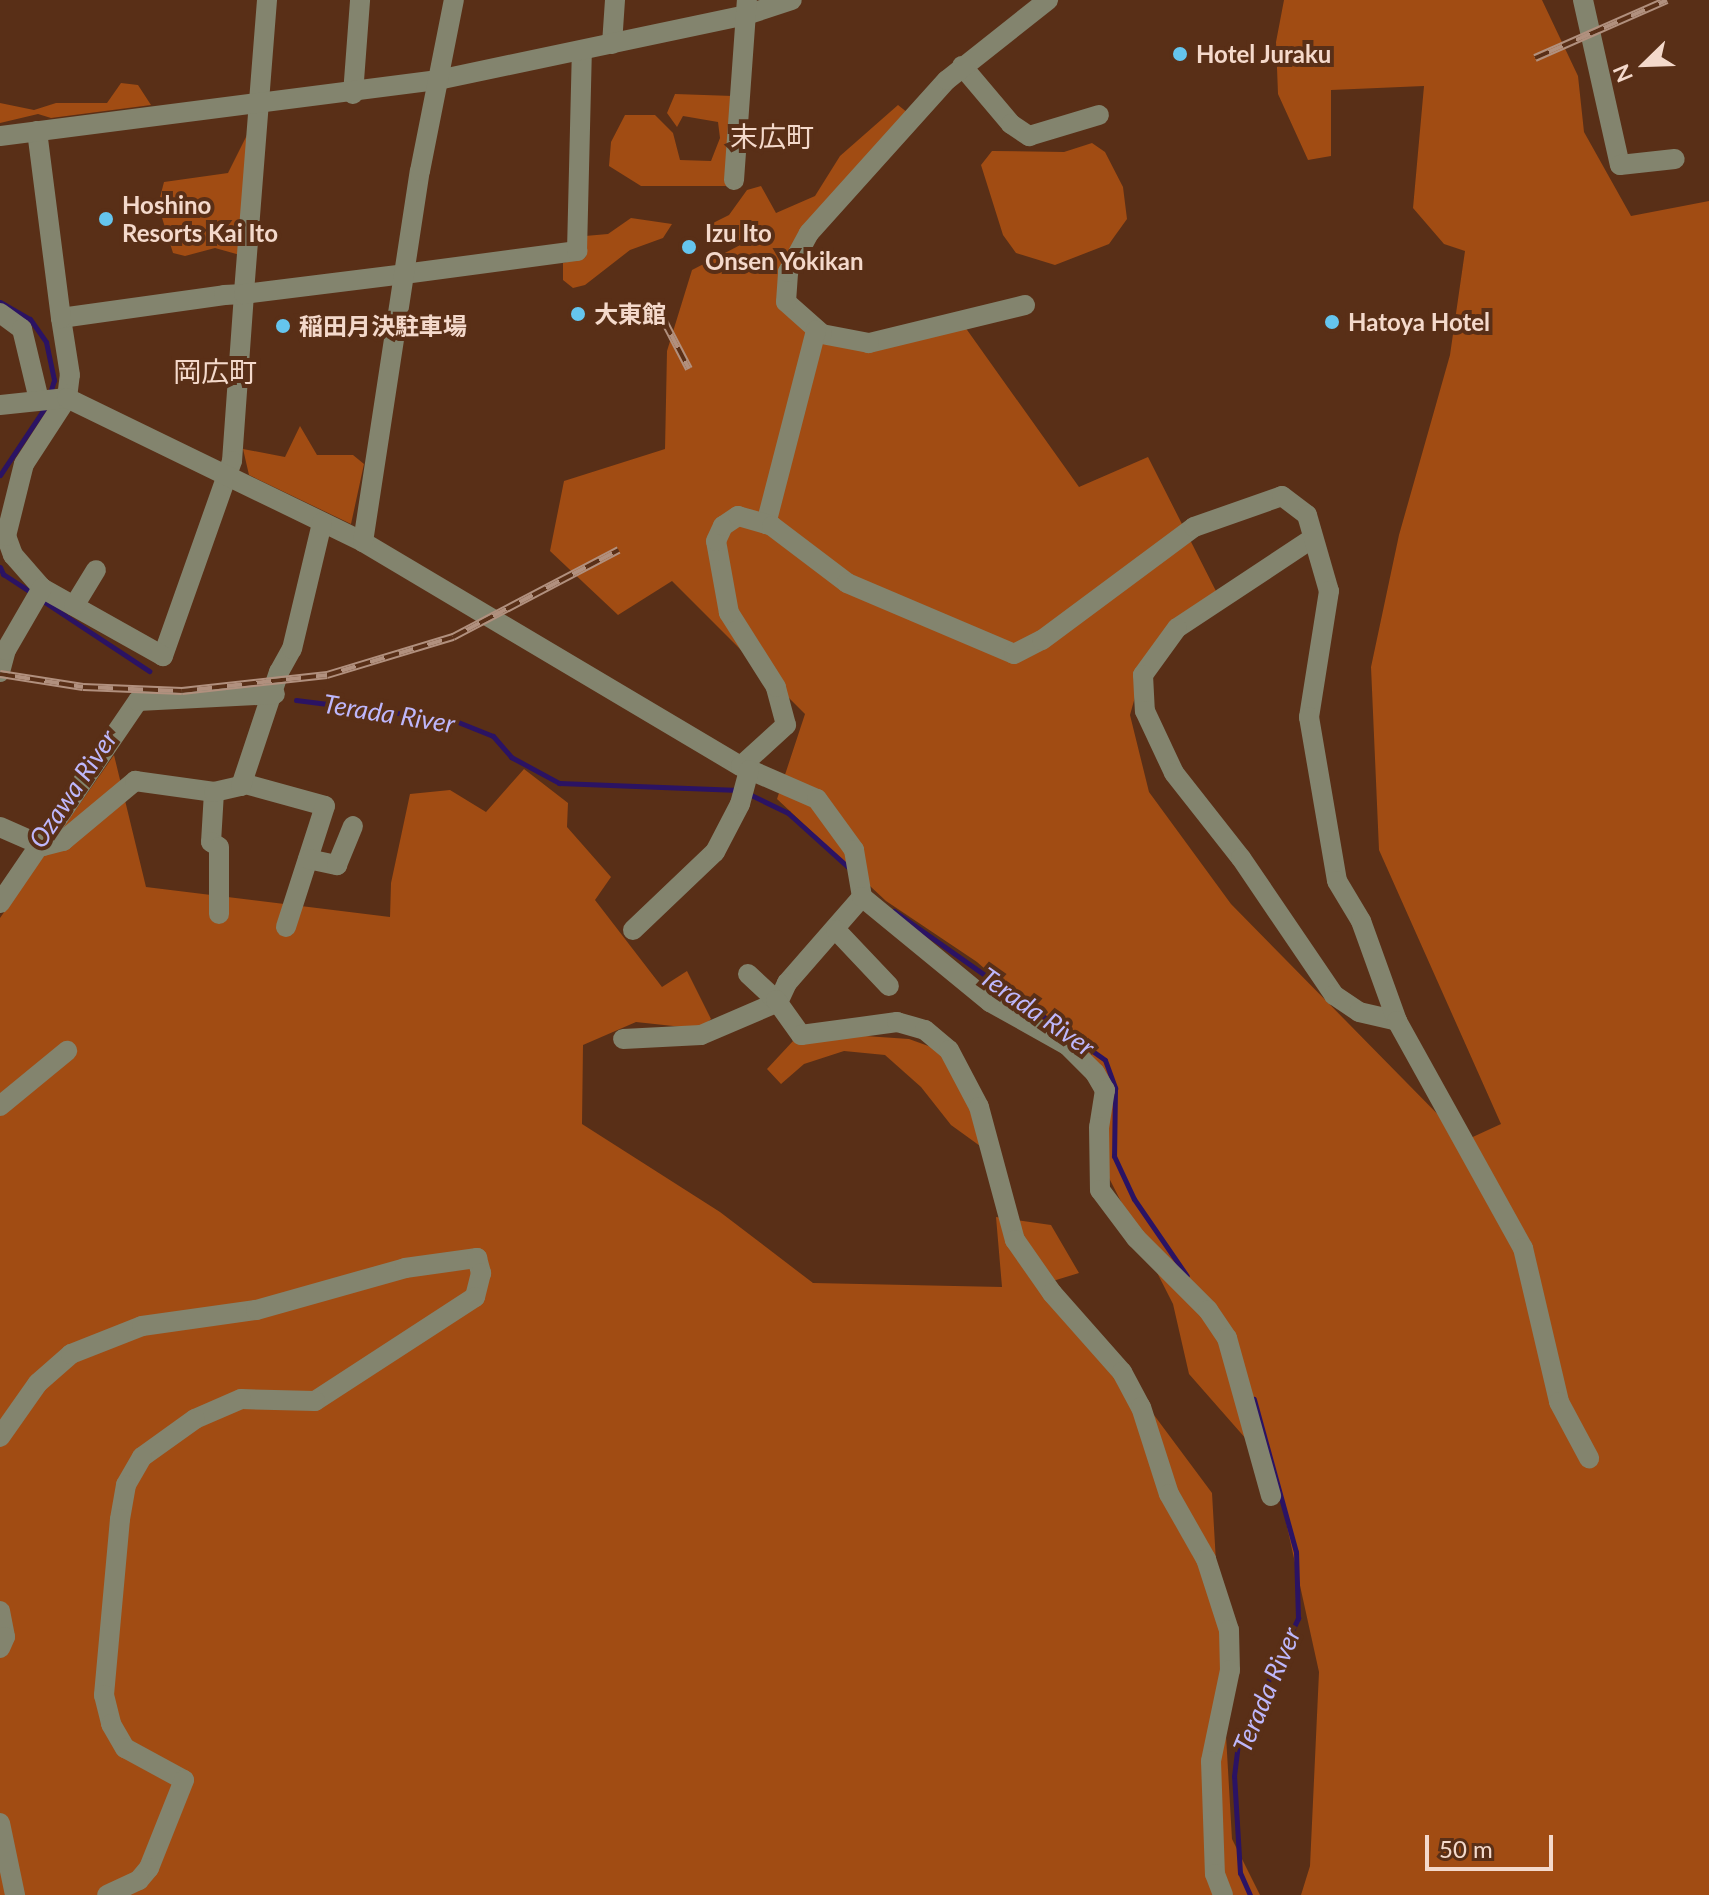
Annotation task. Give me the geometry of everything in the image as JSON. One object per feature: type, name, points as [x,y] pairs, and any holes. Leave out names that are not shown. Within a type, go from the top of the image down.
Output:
[{"type":"street","points":[[37,131],[70,375],[67,398],[24,464],[6,536],[13,555],[39,595],[74,606],[163,656],[229,478],[267,0]]},
{"type":"street","points":[[353,94],[360,0]]},
{"type":"street","points":[[363,542],[404,274],[454,0]]},
{"type":"street","points":[[612,44],[615,0]]},
{"type":"street","points":[[0,136],[353,94],[438,80],[582,51],[746,8],[792,0]]},
{"type":"street","points":[[1025,305],[869,343],[816,330],[786,302],[788,272],[809,233],[962,66],[1048,0]]},
{"type":"street","points":[[1583,0],[1620,165],[1675,159]]},
{"type":"street","points":[[734,180],[746,8]]},
{"type":"street","points":[[61,318],[577,251],[582,51]]},
{"type":"street","points":[[962,66],[1011,124],[1029,136],[1099,115]]},
{"type":"street","points":[[0,313],[22,329],[39,400]]},
{"type":"street","points":[[766,524],[816,330]]},
{"type":"street","points":[[0,405],[67,398],[363,542],[745,768],[817,799],[854,850],[862,895],[990,1002],[1067,1045],[1095,1073],[1105,1090],[1099,1127],[1100,1190],[1136,1238],[1208,1310],[1227,1338],[1271,1496]]},
{"type":"street","points":[[633,930],[715,852],[740,804],[745,768],[786,725],[776,687],[729,613],[716,541],[723,526],[738,516],[766,524],[847,583],[1014,654],[1042,640],[1194,527],[1235,510],[1282,496],[1307,515],[1329,591],[1309,717],[1316,776],[1337,881],[1361,921],[1397,1021],[1523,1248],[1559,1402],[1589,1458]]},
{"type":"street","points":[[0,827],[35,845],[63,841],[135,781],[214,792],[233,790],[242,783],[275,694],[279,672],[292,649],[322,523]]},
{"type":"street","points":[[1313,538],[1177,628],[1143,675],[1145,711],[1174,773],[1241,858],[1334,995],[1359,1012],[1397,1021]]},
{"type":"street","points":[[74,606],[96,570]]},
{"type":"street","points":[[0,672],[6,650],[39,595]]},
{"type":"street","points":[[0,903],[35,845],[138,701],[275,694]]},
{"type":"street","points":[[242,783],[325,806],[286,927]]},
{"type":"street","points":[[214,792],[211,842],[219,847],[219,914]]},
{"type":"street","points":[[308,859],[337,865],[353,826]]},
{"type":"street","points":[[623,1039],[701,1035],[776,1000],[862,895]]},
{"type":"street","points":[[836,930],[889,986]]},
{"type":"street","points":[[748,974],[776,1000],[801,1035],[897,1022],[925,1030],[949,1050],[979,1107],[1015,1240],[1052,1293],[1122,1372],[1141,1407],[1169,1494],[1206,1559],[1229,1630],[1230,1670],[1211,1761],[1215,1874],[1223,1895]]},
{"type":"street","points":[[0,1106],[67,1051]]},
{"type":"street","points":[[0,1437],[38,1383],[71,1354],[142,1326],[256,1310],[405,1268],[477,1258],[481,1273],[475,1297],[315,1401],[241,1399],[195,1419],[142,1457],[126,1485],[120,1519],[104,1695],[111,1724],[125,1748],[184,1780],[149,1868],[139,1880],[107,1895]]},
{"type":"street","points":[[0,1611],[5,1637],[0,1648]]},
{"type":"street","points":[[0,1823],[15,1895]]},
{"type":"shaded area","points":[[1284,0],[1542,0],[1578,76],[1584,132],[1631,216],[1709,201],[1709,1895],[1301,1895],[1310,1866],[1319,1672],[1275,1472],[1189,1374],[1173,1304],[1108,1176],[1101,1071],[977,962],[886,901],[777,799],[805,714],[672,581],[618,615],[550,551],[564,481],[665,449],[667,351],[692,270],[748,241],[710,237],[705,227],[729,215],[747,190],[761,186],[776,213],[815,196],[840,156],[898,105],[908,113],[780,289],[844,339],[965,327],[1079,487],[1148,457],[1219,597],[1147,654],[1130,715],[1149,792],[1231,904],[1464,1141],[1501,1124],[1379,850],[1371,667],[1399,535],[1450,355],[1465,251],[1444,244],[1413,208],[1424,86],[1331,90],[1331,156],[1308,160],[1278,94],[1276,42]]},
{"type":"shaded area","points":[[121,83],[138,85],[151,105],[51,118],[38,114],[0,123],[0,103],[34,110],[56,103],[107,103]]},
{"type":"shaded area","points":[[675,94],[733,96],[727,186],[641,186],[609,166],[611,142],[625,115],[655,115],[673,133],[680,160],[711,161],[720,138],[718,122],[683,116],[677,127],[667,113]]},
{"type":"shaded area","points":[[250,129],[240,255],[215,248],[185,256],[173,253],[158,205],[164,182],[228,173]]},
{"type":"shaded area","points":[[1092,143],[1105,152],[1123,187],[1127,219],[1109,244],[1055,265],[1016,253],[1003,235],[981,165],[992,151],[1064,152]]},
{"type":"shaded area","points":[[631,218],[672,224],[663,238],[630,250],[585,285],[573,288],[563,280],[563,263],[586,257],[585,236],[608,234]]},
{"type":"shaded area","points":[[300,426],[317,455],[353,455],[364,464],[351,524],[249,475],[243,449],[285,457]]},
{"type":"shaded area","points":[[114,755],[146,887],[390,917],[391,883],[410,794],[450,790],[486,812],[524,769],[568,803],[567,827],[611,877],[595,900],[662,987],[687,971],[711,1019],[701,1029],[636,1022],[583,1045],[582,1124],[720,1212],[813,1283],[1002,1287],[996,1217],[1051,1225],[1079,1273],[1043,1284],[1122,1372],[1212,1493],[1232,1839],[1260,1895],[0,1895],[0,918]]},
{"type":"shaded area","points":[[836,1034],[909,1039],[945,1052],[987,1151],[951,1125],[921,1087],[885,1055],[844,1051],[804,1064],[781,1084],[767,1069],[793,1041]]},
{"type":"waterway","name":"Terada River","points":[[0,302],[30,319],[46,342],[54,380],[50,393]]},
{"type":"waterway","name":"Terada River","points":[[0,475],[46,406]]},
{"type":"waterway","name":"Terada River","points":[[0,567],[3,574],[32,593]]},
{"type":"waterway","name":"Terada River","points":[[40,599],[149,671]]},
{"type":"waterway","name":"Terada River","points":[[296,700],[453,720],[493,736],[511,757],[559,783],[739,790]]},
{"type":"waterway","name":"Terada River","points":[[749,794],[788,813],[849,868]]},
{"type":"waterway","name":"Terada River","points":[[894,911],[1105,1060],[1115,1088],[1114,1156],[1134,1199],[1187,1276]]},
{"type":"waterway","name":"Terada River","points":[[1250,1895],[1240,1873],[1234,1776],[1238,1744],[1298,1618],[1296,1552],[1254,1399]]},
{"type":"railway","points":[[1535,58],[1667,0]]},
{"type":"railway","points":[[664,321],[689,369]]},
{"type":"railway","points":[[0,674],[83,687],[182,691],[327,675],[453,637],[619,550]]},
{"type":"place","name":"Hotel Juraku","points":[[1180,54]]},
{"type":"place","name":"Hoshino Resorts Kai Ito","points":[[106,219]]},
{"type":"place","name":"Izu Ito Onsen Yokikan","points":[[689,247]]},
{"type":"place","name":"大東館","points":[[578,314]]},
{"type":"place","name":"Hatoya Hotel","points":[[1332,322]]},
{"type":"place","name":"稲田月決駐車場","points":[[283,326]]},
{"type":"district","name":"末広町","points":[[772,136]]},
{"type":"district","name":"岡広町","points":[[215,371]]},
{"type":"water label","name":"Ozawa River","points":[[73,789]]}]
